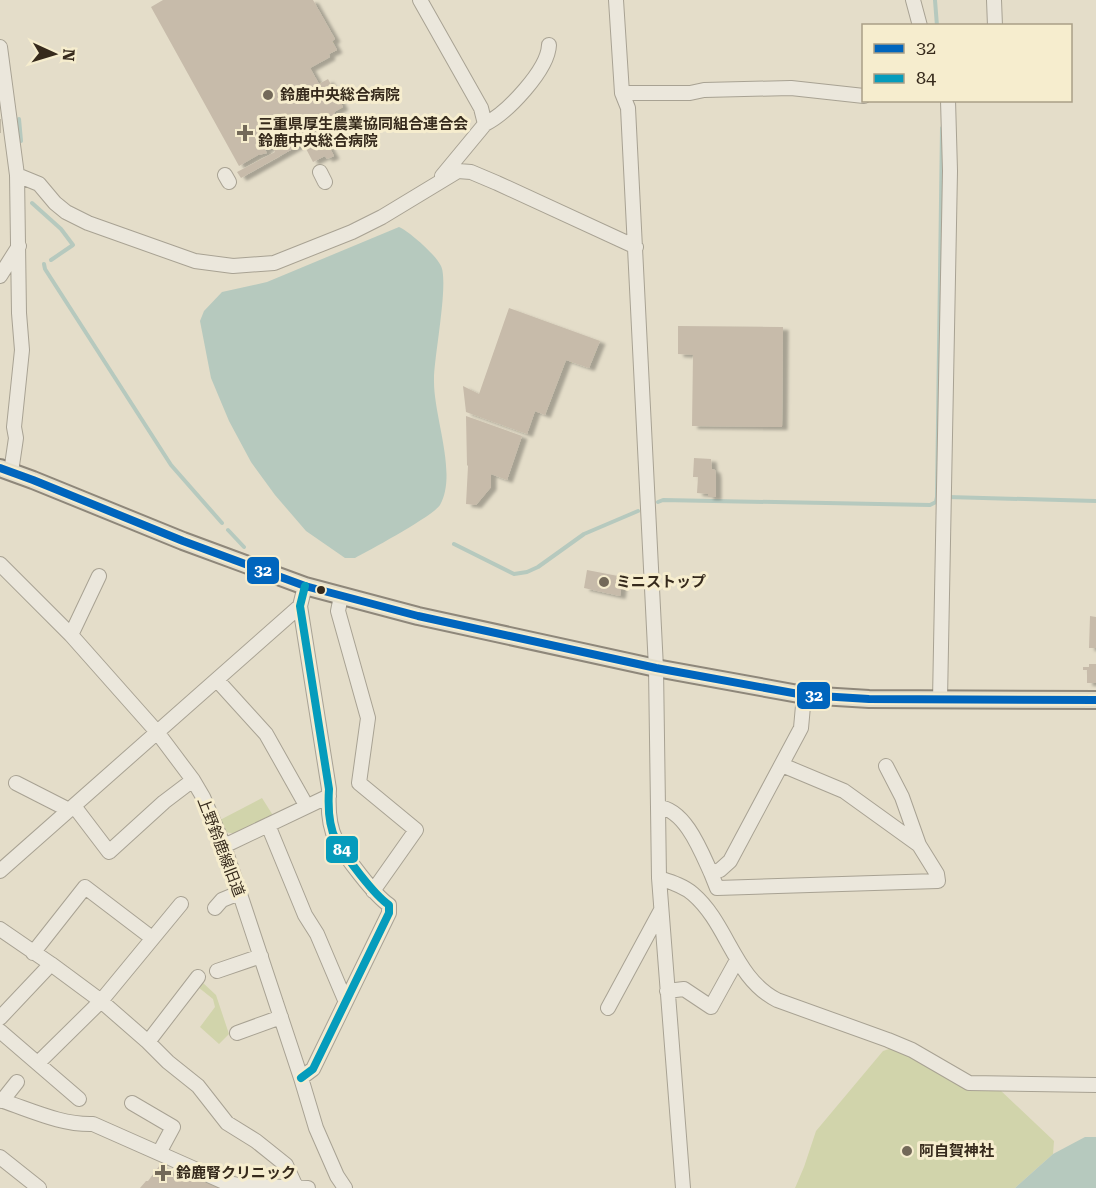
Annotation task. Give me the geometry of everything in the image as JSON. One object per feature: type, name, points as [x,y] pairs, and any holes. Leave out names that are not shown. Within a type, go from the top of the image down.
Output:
[{"type":"main road","points":[[6,470],[183,541],[305,586],[418,616],[656,668],[804,694],[869,699],[1096,700]]},
{"type":"street","points":[[420,0],[481,108],[485,124]]},
{"type":"street","points":[[616,0],[622,93],[628,108],[636,247],[656,668],[661,910],[682,1188]]},
{"type":"street","points":[[913,0],[919,24]]},
{"type":"street","points":[[994,0],[995,24]]},
{"type":"street","points":[[437,182],[485,124],[494,120],[528,86],[543,62],[549,45]]},
{"type":"street","points":[[0,47],[6,125],[17,175],[22,350],[14,428],[16,438],[6,470]]},
{"type":"street","points":[[622,93],[690,93],[704,90],[791,88],[862,96]]},
{"type":"street","points":[[940,700],[950,171],[948,102]]},
{"type":"street","points":[[17,175],[39,184],[55,203],[76,218],[195,261],[233,267],[274,262],[352,232],[458,171],[471,172],[636,247]]},
{"type":"street","points":[[0,276],[19,246]]},
{"type":"street","name":"上野鈴鹿線旧道","points":[[0,564],[70,635],[157,732],[203,797],[224,846],[316,1128],[339,1187]]},
{"type":"street","points":[[70,635],[99,576]]},
{"type":"street","points":[[301,1078],[313,1069],[345,999],[389,913],[389,905],[373,891],[335,839],[329,816],[329,796],[300,606],[305,586]]},
{"type":"street","points":[[341,596],[338,611],[368,718],[359,783],[416,830],[373,891]]},
{"type":"street","points":[[0,871],[300,606]]},
{"type":"street","points":[[217,680],[266,734],[306,805]]},
{"type":"street","points":[[711,873],[720,870],[730,861],[782,765],[801,728],[804,694]]},
{"type":"street","points":[[782,765],[843,791],[919,845]]},
{"type":"street","points":[[658,807],[665,807],[673,812],[692,835],[717,888],[939,881],[919,845],[902,797],[886,766]]},
{"type":"street","points":[[16,783],[72,808],[109,852],[164,802],[193,780]]},
{"type":"street","points":[[224,846],[329,796]]},
{"type":"street","points":[[268,825],[305,915],[317,934],[345,999]]},
{"type":"street","points":[[660,878],[687,889],[695,896],[709,912],[752,982],[770,997],[912,1050],[969,1083],[1096,1085]]},
{"type":"street","points":[[33,953],[85,887],[152,938]]},
{"type":"street","points":[[215,908],[222,900],[239,893]]},
{"type":"street","points":[[38,1063],[101,1001],[181,904]]},
{"type":"street","points":[[608,1008],[661,910]]},
{"type":"street","points":[[0,929],[101,1001],[198,1086],[228,1123],[256,1141],[286,1165],[296,1187]]},
{"type":"street","points":[[217,971],[261,956]]},
{"type":"street","points":[[667,991],[684,988],[711,1007],[737,960]]},
{"type":"street","points":[[1,1016],[51,964]]},
{"type":"street","points":[[148,1042],[198,977]]},
{"type":"street","points":[[237,1033],[281,1017]]},
{"type":"street","points":[[0,1031],[79,1099]]},
{"type":"street","points":[[17,1082],[1,1101],[60,1120],[93,1124],[224,1182],[238,1185],[308,1188]]},
{"type":"street","points":[[132,1103],[173,1127],[159,1153]]},
{"type":"street","points":[[0,1157],[21,1183],[39,1188]]},
{"type":"green space","points":[[262,798],[274,817],[238,834],[224,832],[220,820]]},
{"type":"green space","points":[[202,982],[216,995],[229,1034],[219,1044],[200,1027],[215,1007],[213,999],[198,987]]},
{"type":"green space","points":[[895,1047],[999,1089],[1054,1141],[1053,1154],[1015,1188],[795,1188],[816,1131],[883,1051]]},
{"type":"shaded area","points":[[399,227],[434,256],[441,266],[443,275],[434,379],[446,461],[445,492],[440,505],[426,517],[355,558],[345,558],[306,531],[275,495],[251,462],[229,421],[211,378],[200,321],[204,311],[222,292],[267,282]]},
{"type":"shaded area","points":[[1085,1137],[1096,1137],[1096,1188],[1015,1188],[1053,1154]]},
{"type":"building","name":"鈴鹿中央総合病院","points":[[163,0],[313,0],[335,39],[332,41],[337,50],[329,54],[330,57],[310,68],[319,84],[328,79],[343,107],[334,112],[336,116],[343,113],[347,120],[344,122],[342,118],[320,130],[334,156],[327,159],[325,156],[313,162],[303,143],[241,178],[237,172],[275,152],[272,146],[265,150],[267,153],[258,155],[239,166],[151,7]]},
{"type":"building","points":[[509,308],[600,341],[589,368],[566,360],[545,415],[535,411],[527,434],[466,412],[463,386],[479,394]]},
{"type":"building","points":[[678,326],[783,327],[782,427],[692,426],[693,355],[678,354]]},
{"type":"building","points":[[466,416],[522,436],[507,480],[491,474],[491,487],[476,505],[466,504],[468,466]]},
{"type":"building","points":[[694,458],[711,459],[712,469],[715,470],[716,476],[716,497],[697,493],[698,477],[693,477]]},
{"type":"building","name":"ミニストップ","points":[[587,570],[623,577],[620,596],[584,588]]},
{"type":"building","points":[[1090,616],[1096,617],[1096,648],[1089,648]]},
{"type":"building","points":[[1089,664],[1096,664],[1096,683],[1087,683],[1087,670],[1083,670],[1083,667],[1089,667]]},
{"type":"building","name":"鈴鹿腎クリニック","points":[[160,1165],[182,1180],[204,1182],[222,1188],[140,1188]]},
{"type":"waterway","points":[[935,0],[937,24]]},
{"type":"waterway","points":[[19,119],[21,141]]},
{"type":"waterway","points":[[937,497],[942,128]]},
{"type":"waterway","points":[[32,203],[61,229],[73,245],[51,260]]},
{"type":"waterway","points":[[44,264],[45,269],[171,465],[222,523]]},
{"type":"waterway","points":[[658,502],[663,500],[930,505],[936,502],[937,497]]},
{"type":"waterway","points":[[948,497],[1096,501]]},
{"type":"waterway","points":[[454,544],[514,574],[527,572],[538,567],[584,534],[638,511]]},
{"type":"waterway","points":[[228,530],[244,547]]},
{"type":"transit line","name":"32","points":[[0,468],[183,541],[305,586],[418,616],[656,668],[804,695],[869,699],[1096,700]]},
{"type":"transit line","name":"84","points":[[301,1078],[313,1069],[389,913],[389,905],[353,865],[336,840],[331,828],[329,789],[300,606],[305,586]]},
{"type":"place","name":"鈴鹿中央総合病院","points":[[268,95]]},
{"type":"place","name":"三重県厚生農業協同組合連合会 鈴鹿中央総合病院","points":[[245,133]]},
{"type":"place","name":"ミニストップ","points":[[604,582]]},
{"type":"place","name":"阿自賀神社","points":[[907,1151]]},
{"type":"place","name":"鈴鹿腎クリニック","points":[[163,1173]]}]
